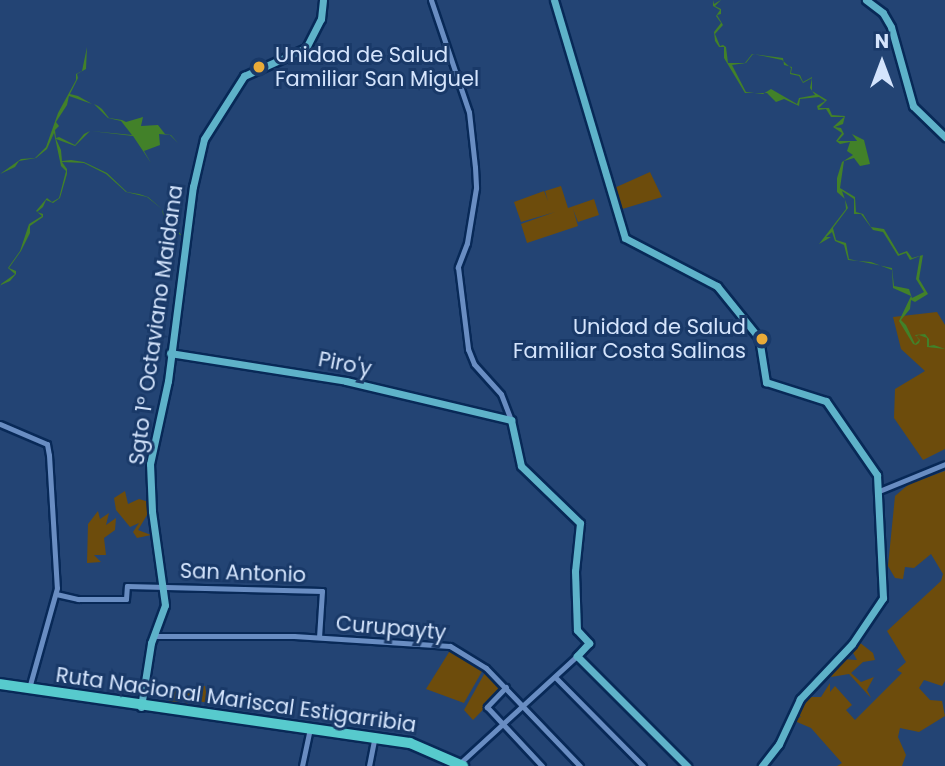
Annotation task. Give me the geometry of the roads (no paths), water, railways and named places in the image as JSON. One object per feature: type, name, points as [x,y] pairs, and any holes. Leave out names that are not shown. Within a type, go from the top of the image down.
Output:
[{"type":"highway","name":"Ruta Nacional Mariscal Estigarribia","points":[[0,685],[142,706]]},
{"type":"highway","name":"Ruta Nacional Mariscal Estigarribia","points":[[0,685],[416,745],[459,765]]},
{"type":"highway","name":"Ruta Nacional Mariscal Estigarribia","points":[[310,730],[422,748],[459,765]]},
{"type":"main road","name":"Sgto 1° Octaviano Maidana","points":[[142,706],[153,636],[165,605],[152,511],[150,464],[170,353],[193,187],[205,134],[244,76],[306,48],[321,19],[323,0]]},
{"type":"main road","points":[[554,0],[625,238],[717,286],[759,338],[766,382],[816,396],[830,405],[875,471],[879,491],[883,598],[852,644],[800,699],[779,744],[762,766]]},
{"type":"main road","points":[[866,0],[883,13],[891,27],[913,106],[945,137]]},
{"type":"main road","name":"Piro'y","points":[[170,353],[346,381],[511,420]]},
{"type":"main road","points":[[511,420],[521,466],[580,523],[575,571],[577,630],[589,643],[578,656],[687,766]]},
{"type":"street","points":[[431,0],[469,112],[475,167],[476,188],[467,243],[458,267],[468,349],[474,364],[501,394],[511,420]]},
{"type":"street","points":[[0,424],[48,446],[56,594],[29,688]]},
{"type":"street","points":[[879,491],[945,464]]},
{"type":"street","name":"San Antonio","points":[[56,594],[78,599],[126,599],[127,586],[322,591],[319,637]]},
{"type":"street","name":"Curupayty","points":[[153,636],[319,637],[446,645],[486,668],[580,766]]},
{"type":"street","points":[[459,765],[578,656]]},
{"type":"street","points":[[556,678],[643,766]]},
{"type":"street","points":[[506,687],[487,707],[542,766]]},
{"type":"street","points":[[302,766],[310,730]]},
{"type":"street","points":[[369,766],[374,740]]},
{"type":"place","name":"Unidad de Salud Familiar San Miguel","points":[[259,67]]},
{"type":"place","name":"Unidad de Salud Familiar Costa Salinas","points":[[762,339]]}]
